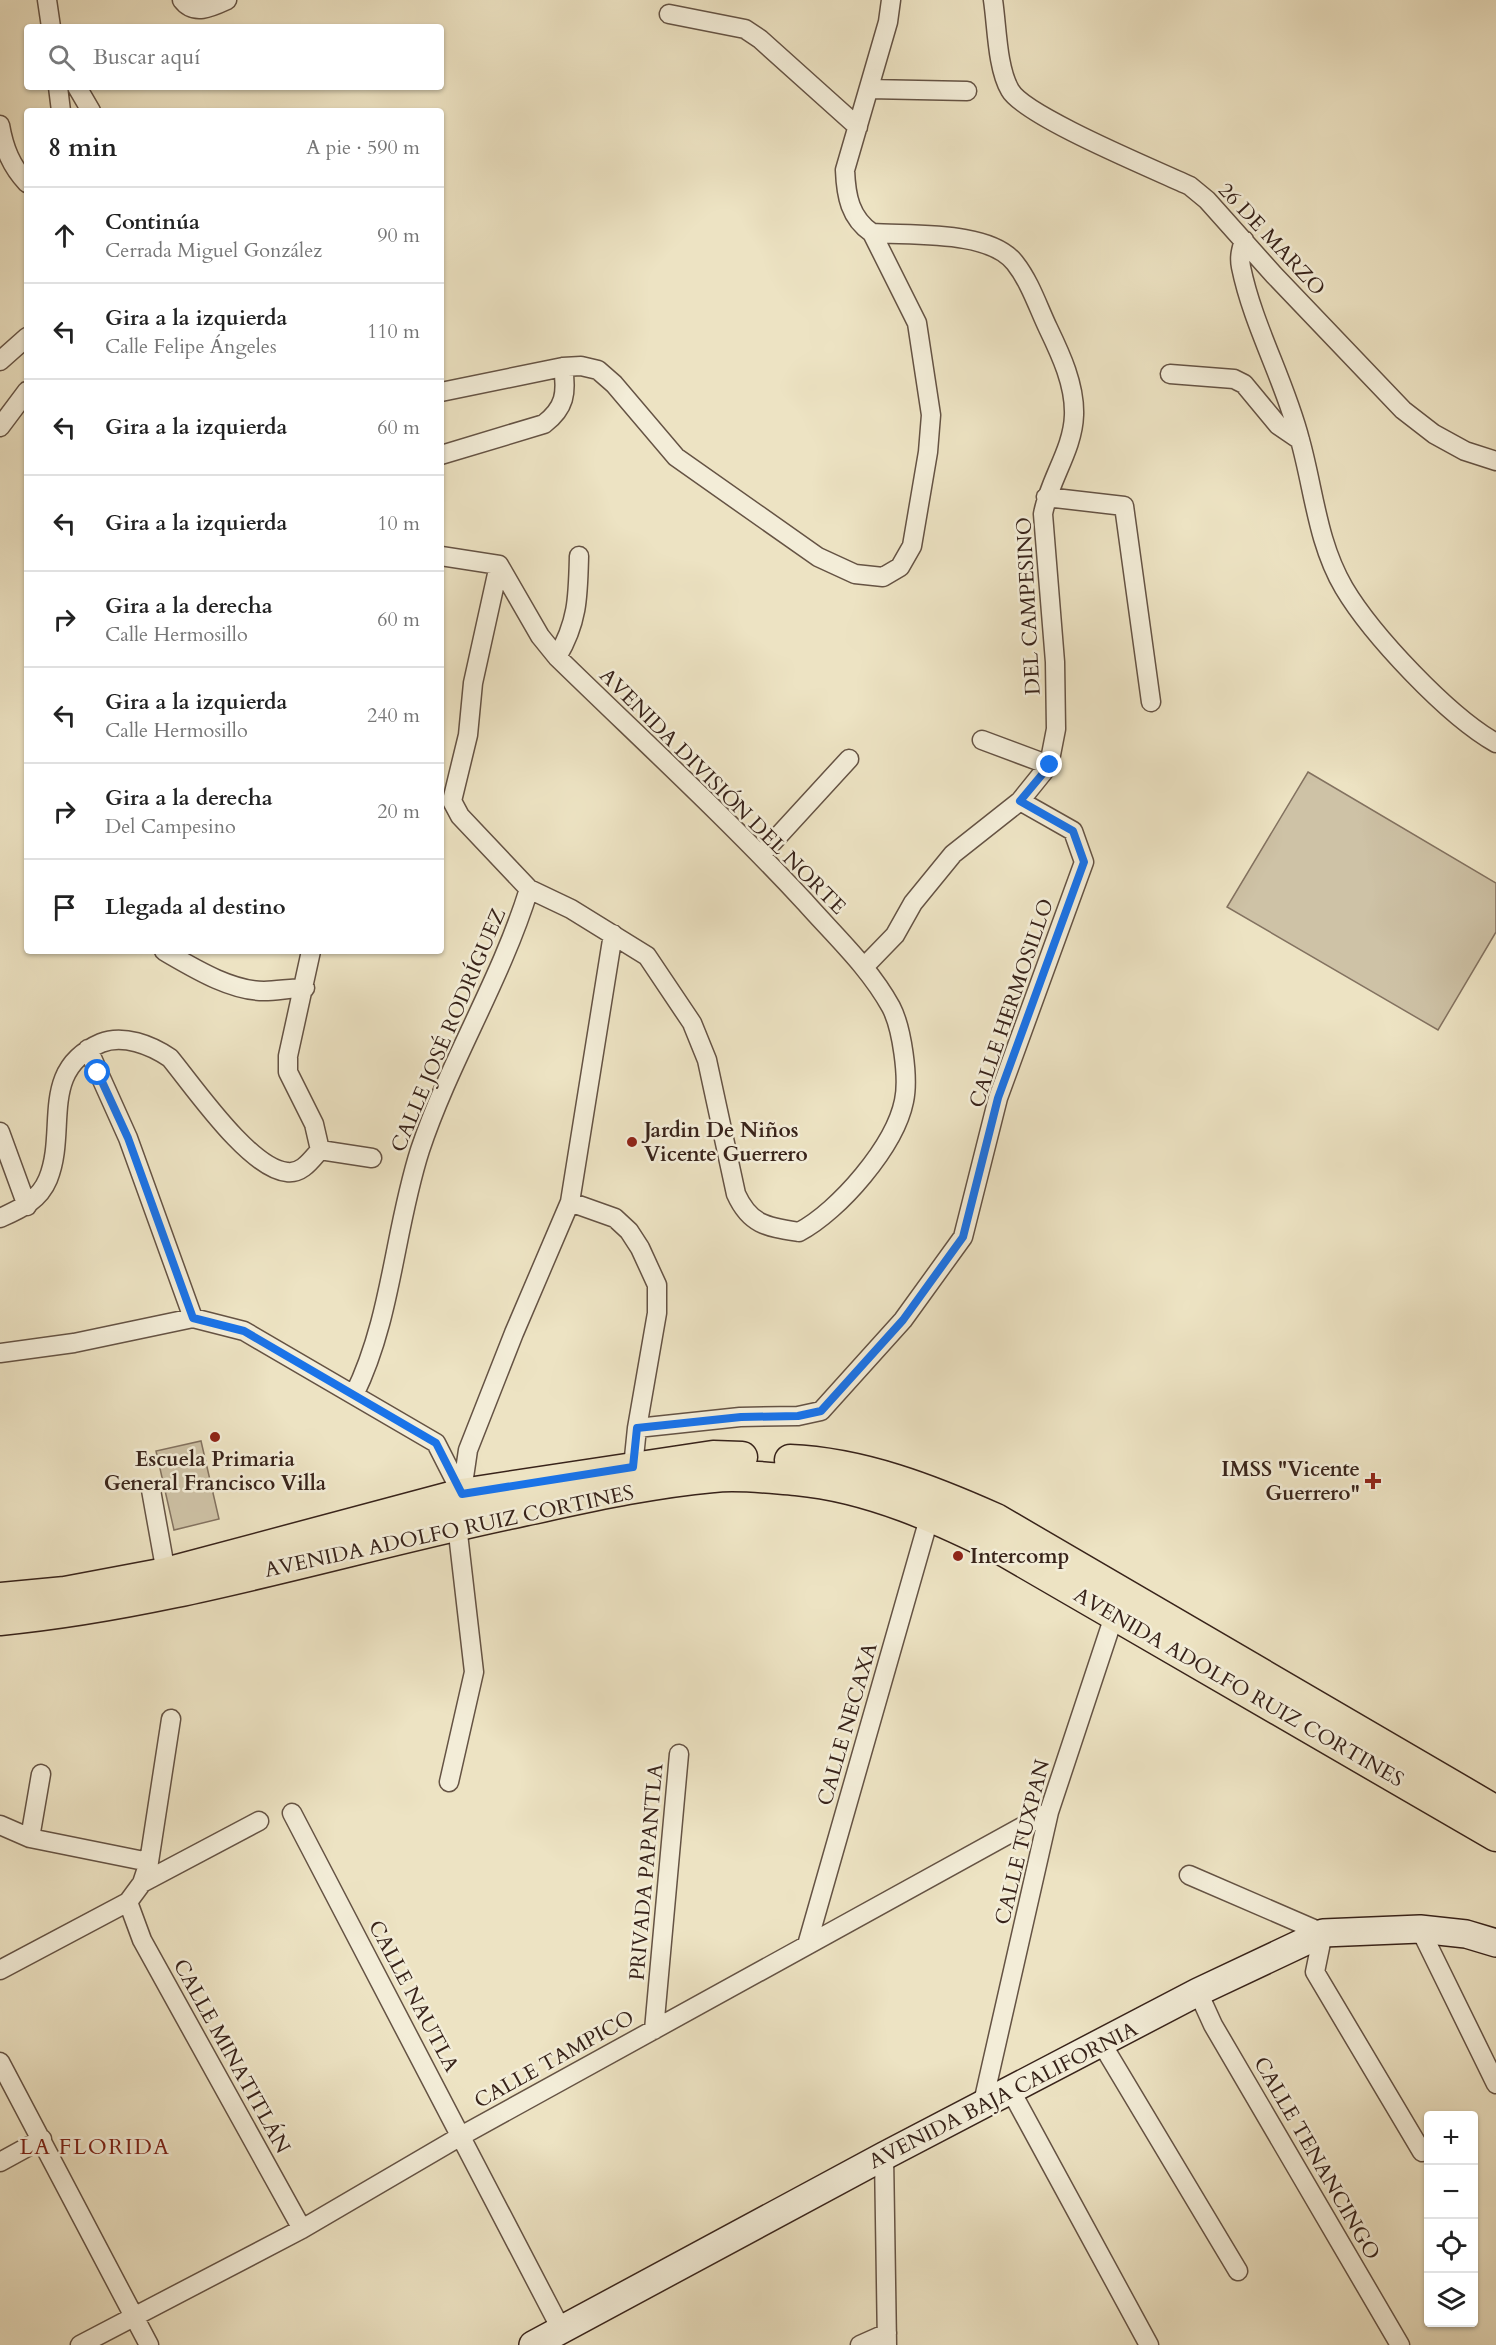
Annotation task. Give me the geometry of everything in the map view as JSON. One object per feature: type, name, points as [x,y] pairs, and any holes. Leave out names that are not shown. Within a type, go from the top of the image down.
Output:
[{"type":"main road","name":"AVENIDA ADOLFO RUIZ CORTINES","points":[[0,1620],[69,1613],[151,1599],[457,1525],[633,1467],[713,1456],[801,1460],[871,1473],[936,1492],[996,1519],[1118,1605],[1496,1836]]},
{"type":"main road","name":"AVENIDA ADOLFO RUIZ CORTINES","points":[[0,1598],[65,1592],[166,1573],[462,1494],[725,1477],[798,1480],[867,1494],[930,1515],[1118,1605],[1496,1811]]},
{"type":"main road","name":"AVENIDA BAJA CALIFORNIA","points":[[532,2345],[884,2156],[982,2107],[1198,1992],[1323,1933],[1420,1929],[1466,1934],[1496,1943]]},
{"type":"street","points":[[47,0],[51,24]]},
{"type":"street","points":[[182,0],[192,9],[208,9],[227,0]]},
{"type":"street","points":[[444,391],[563,367],[581,366],[598,370],[614,384],[676,457],[818,557],[855,574],[884,577],[900,567],[912,546],[928,452],[931,415],[917,323],[872,233],[860,225],[854,214],[846,190],[845,170],[888,22],[891,0]]},
{"type":"street","name":"26 DE MARZO","points":[[993,0],[1004,74],[1010,90],[1022,105],[1190,186],[1207,200],[1403,410],[1434,434],[1454,445],[1496,461]]},
{"type":"street","points":[[669,14],[745,29],[760,39],[858,127]]},
{"type":"street","points":[[58,90],[61,108]]},
{"type":"street","points":[[79,90],[89,108]]},
{"type":"street","points":[[869,90],[967,91]]},
{"type":"street","points":[[0,125],[4,147],[17,172],[24,180]]},
{"type":"street","name":"DEL CAMPESINO","points":[[872,233],[976,241],[997,247],[1014,261],[1024,277],[1061,357],[1072,391],[1074,414],[1071,440],[1046,497],[1042,514],[1055,662],[1056,729],[1050,765]]},
{"type":"street","points":[[1244,240],[1240,252],[1245,285],[1300,440],[1317,521],[1327,554],[1344,588],[1380,637],[1428,686],[1480,734],[1496,743]]},
{"type":"street","points":[[0,361],[24,340]]},
{"type":"street","points":[[444,454],[544,424],[558,413],[565,398],[563,367]]},
{"type":"street","points":[[1170,374],[1234,379],[1244,384],[1278,425],[1300,440]]},
{"type":"street","points":[[0,427],[24,395]]},
{"type":"street","points":[[1046,497],[1124,506],[1151,702]]},
{"type":"street","points":[[444,556],[499,564],[473,683],[468,735],[452,801],[460,816],[529,889],[571,909],[613,934],[570,1202],[514,1333],[468,1450],[457,1525],[474,1672],[449,1782]]},
{"type":"street","points":[[557,657],[571,634],[577,610],[579,556]]},
{"type":"street","name":"AVENIDA DIVISIÓN DEL NORTE","points":[[499,564],[540,636],[557,657],[761,855],[864,967],[892,1009],[904,1064],[904,1102],[889,1139],[862,1176],[815,1223],[799,1232],[758,1222],[744,1210],[736,1194],[707,1060],[692,1023],[647,956],[613,934]]},
{"type":"street","points":[[864,967],[896,935],[913,903],[953,854],[1020,801],[1050,765],[982,740]]},
{"type":"street","points":[[761,855],[849,759]]},
{"type":"street","name":"CALLE HERMOSILLO","points":[[637,1428],[741,1417],[798,1416],[821,1411],[903,1320],[963,1237],[998,1098],[1084,862],[1073,831],[1020,801]]},
{"type":"street","name":"CALLE JOSÉ RODRÍGUEZ","points":[[354,1395],[370,1363],[376,1342],[411,1179],[429,1124],[516,931],[529,889]]},
{"type":"street","points":[[170,954],[223,981],[254,990],[265,992],[279,988],[305,987]]},
{"type":"street","points":[[310,954],[288,1056],[288,1072],[314,1124],[320,1150]]},
{"type":"street","points":[[0,1218],[27,1206],[48,1180],[59,1094],[69,1067],[88,1049],[112,1039],[153,1047],[170,1058],[251,1156],[275,1169],[288,1173],[304,1168],[320,1150]]},
{"type":"street","points":[[88,1049],[128,1138],[193,1318]]},
{"type":"street","points":[[0,1132],[27,1206]]},
{"type":"street","points":[[320,1150],[372,1158]]},
{"type":"street","points":[[570,1202],[615,1218],[629,1231],[640,1248],[657,1285],[657,1313],[637,1428],[633,1467]]},
{"type":"street","points":[[0,1353],[74,1343],[193,1318],[244,1331],[436,1443],[462,1494]]},
{"type":"street","points":[[151,1490],[166,1573]]},
{"type":"street","name":"CALLE NECAXA","points":[[807,1945],[930,1515]]},
{"type":"street","name":"CALLE TUXPAN","points":[[982,2107],[1048,1812],[1118,1605]]},
{"type":"street","points":[[0,1970],[128,1902],[142,1883],[149,1862],[171,1719]]},
{"type":"street","name":"PRIVADA PAPANTLA","points":[[654,2030],[679,1754]]},
{"type":"street","points":[[30,1838],[40,1774]]},
{"type":"street","name":"CALLE TAMPICO","points":[[80,2345],[302,2229],[461,2136],[1048,1812]]},
{"type":"street","name":"CALLE NAUTLA","points":[[292,1813],[561,2329]]},
{"type":"street","points":[[142,1883],[260,1821]]},
{"type":"street","points":[[0,1825],[30,1838],[149,1862]]},
{"type":"street","points":[[1189,1875],[1323,1933],[1315,1972],[1422,2151]]},
{"type":"street","name":"CALLE MINATITLÁN","points":[[128,1902],[142,1940],[302,2229]]},
{"type":"street","points":[[1420,1929],[1496,2084]]},
{"type":"street","name":"CALLE TENANCINGO","points":[[1198,1992],[1213,2025],[1400,2345]]},
{"type":"street","points":[[1102,2044],[1238,2271]]},
{"type":"street","points":[[0,2062],[149,2345]]},
{"type":"street","points":[[1011,2091],[1149,2345]]},
{"type":"street","points":[[0,2162],[42,2139]]},
{"type":"street","points":[[860,2345],[887,2339],[884,2156]]},
{"type":"shaded area","points":[[1308,772],[1496,883],[1496,932],[1438,1030],[1227,907]]},
{"type":"shaded area","points":[[201,1441],[219,1519],[174,1530],[156,1451]]},
{"type":"place","name":"Jardin De Niños Vicente Guerrero","points":[[632,1142]]},
{"type":"place","name":"Escuela Primaria General Francisco Villa","points":[[215,1437]]},
{"type":"place","name":"IMSS \"Vicente Guerrero\"","points":[[1373,1481]]},
{"type":"place","name":"Intercomp","points":[[958,1556]]},
{"type":"district","name":"LA FLORIDA","points":[[95,2146]]},
{"type":"route","points":[[98,1073],[128,1138],[193,1318],[244,1331],[436,1443],[462,1494],[633,1467],[637,1428],[741,1417],[798,1416],[821,1411],[903,1320],[963,1237],[973,1207],[998,1098],[1022,1038],[1084,862],[1073,831],[1020,801],[1050,765]]}]
